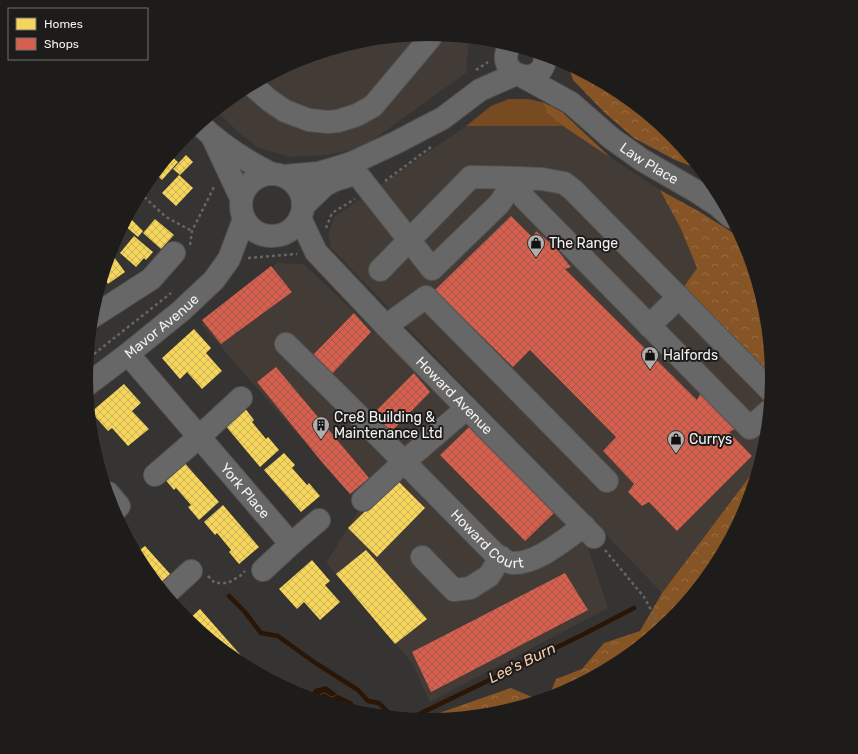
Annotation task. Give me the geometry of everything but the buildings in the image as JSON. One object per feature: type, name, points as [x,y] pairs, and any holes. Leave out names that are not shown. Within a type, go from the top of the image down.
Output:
[{"type":"street","points":[[257,88],[269,100],[285,111],[309,120],[328,122],[338,121],[356,115],[373,106],[428,41]]},
{"type":"street","points":[[517,178],[499,204],[432,269],[360,176],[319,173],[260,176],[245,188],[241,198],[240,209],[244,219],[255,232],[274,235],[291,230],[296,225],[302,212],[325,185],[335,180],[360,176],[387,163],[406,151],[443,118],[480,90],[510,59],[528,76],[538,72],[542,68],[544,62]]},
{"type":"street","name":"Law Place","points":[[510,59],[571,103],[611,138],[642,160],[694,190],[719,208]]},
{"type":"street","name":"Law Place","points":[[547,63],[571,103]]},
{"type":"street","points":[[205,130],[251,164],[293,181],[299,189],[302,197],[302,212]]},
{"type":"street","points":[[205,130],[225,165],[241,198]]},
{"type":"street","points":[[380,270],[471,177],[517,178],[564,183],[573,190],[765,385]]},
{"type":"street","points":[[517,178],[524,198],[750,428],[762,417]]},
{"type":"street","name":"Howard Avenue","points":[[302,212],[316,252],[386,326],[589,532]]},
{"type":"street","name":"Mavor Avenue","points":[[93,380],[176,315],[214,280],[229,259],[244,219]]},
{"type":"street","name":"Howard Avenue","points":[[274,235],[316,252]]},
{"type":"street","name":"Mavor Avenue","points":[[229,259],[274,235]]},
{"type":"street","points":[[99,314],[150,279],[182,252]]},
{"type":"street","points":[[386,326],[426,296],[607,481]]},
{"type":"street","points":[[649,326],[678,297]]},
{"type":"street","name":"Howard Court","points":[[286,344],[496,555],[512,563],[530,560],[589,532]]},
{"type":"street","name":"York Place","points":[[128,354],[291,544]]},
{"type":"street","points":[[156,475],[241,398]]},
{"type":"street","points":[[363,500],[404,462],[467,408]]},
{"type":"street","points":[[263,570],[319,520]]},
{"type":"street","points":[[422,557],[454,590],[470,588],[489,576],[501,557]]},
{"type":"street","points":[[169,591],[191,572]]},
{"type":"path","points":[[360,176],[382,183],[432,146]]},
{"type":"path","points":[[182,252],[225,165]]},
{"type":"path","points":[[145,198],[166,217],[192,232]]},
{"type":"path","points":[[164,291],[164,298],[176,315]]},
{"type":"path","points":[[589,532],[644,597],[656,619],[655,626]]},
{"type":"path","points":[[191,572],[201,569],[215,583],[228,583],[240,576],[252,566],[263,570]]},
{"type":"shaded area","points":[[429,41],[469,44],[466,73],[362,148],[328,155],[289,157],[257,147],[238,132],[220,114],[261,86],[300,67],[342,52],[363,47]]},
{"type":"shaded area","points":[[509,99],[528,99],[542,102],[548,114],[563,126],[466,126],[491,106]]},
{"type":"shaded area","points":[[466,126],[563,126],[660,190],[680,227],[697,268],[683,288],[765,372],[765,377],[759,443],[750,476],[662,593],[331,248],[328,235],[334,217]]},
{"type":"shaded area","points":[[277,263],[304,264],[567,516],[588,548],[608,608],[430,702],[412,663],[326,563],[361,507],[201,324]]},
{"type":"green space","points":[[571,73],[597,86],[634,110],[667,139],[691,166],[675,160],[634,138],[605,113],[573,80]]},
{"type":"green space","points":[[542,102],[563,113],[611,158],[563,126],[548,114]]},
{"type":"green space","points":[[660,190],[700,212],[732,232],[754,290],[762,333],[765,370],[683,288],[697,268],[680,227]]},
{"type":"green space","points":[[750,476],[739,506],[720,545],[696,582],[682,599],[651,630],[634,644],[597,668],[552,689],[556,679],[582,669],[604,643],[640,631],[662,593]]},
{"type":"green space","points":[[511,688],[532,697],[495,707],[441,712]]},
{"type":"water","points":[[326,686],[356,705],[313,692],[314,689]]},
{"type":"waterway","points":[[229,596],[244,611],[261,633],[278,636],[314,662],[358,690],[368,701],[379,703],[386,710]]},
{"type":"waterway","name":"Lee's Burn","points":[[422,713],[634,608]]},
{"type":"place","name":"The Range","points":[[536,258]]},
{"type":"place","name":"Halfords","points":[[650,370]]},
{"type":"place","name":"Cre8 Building & Maintenance Ltd","points":[[321,440]]},
{"type":"place","name":"Currys","points":[[676,454]]}]
